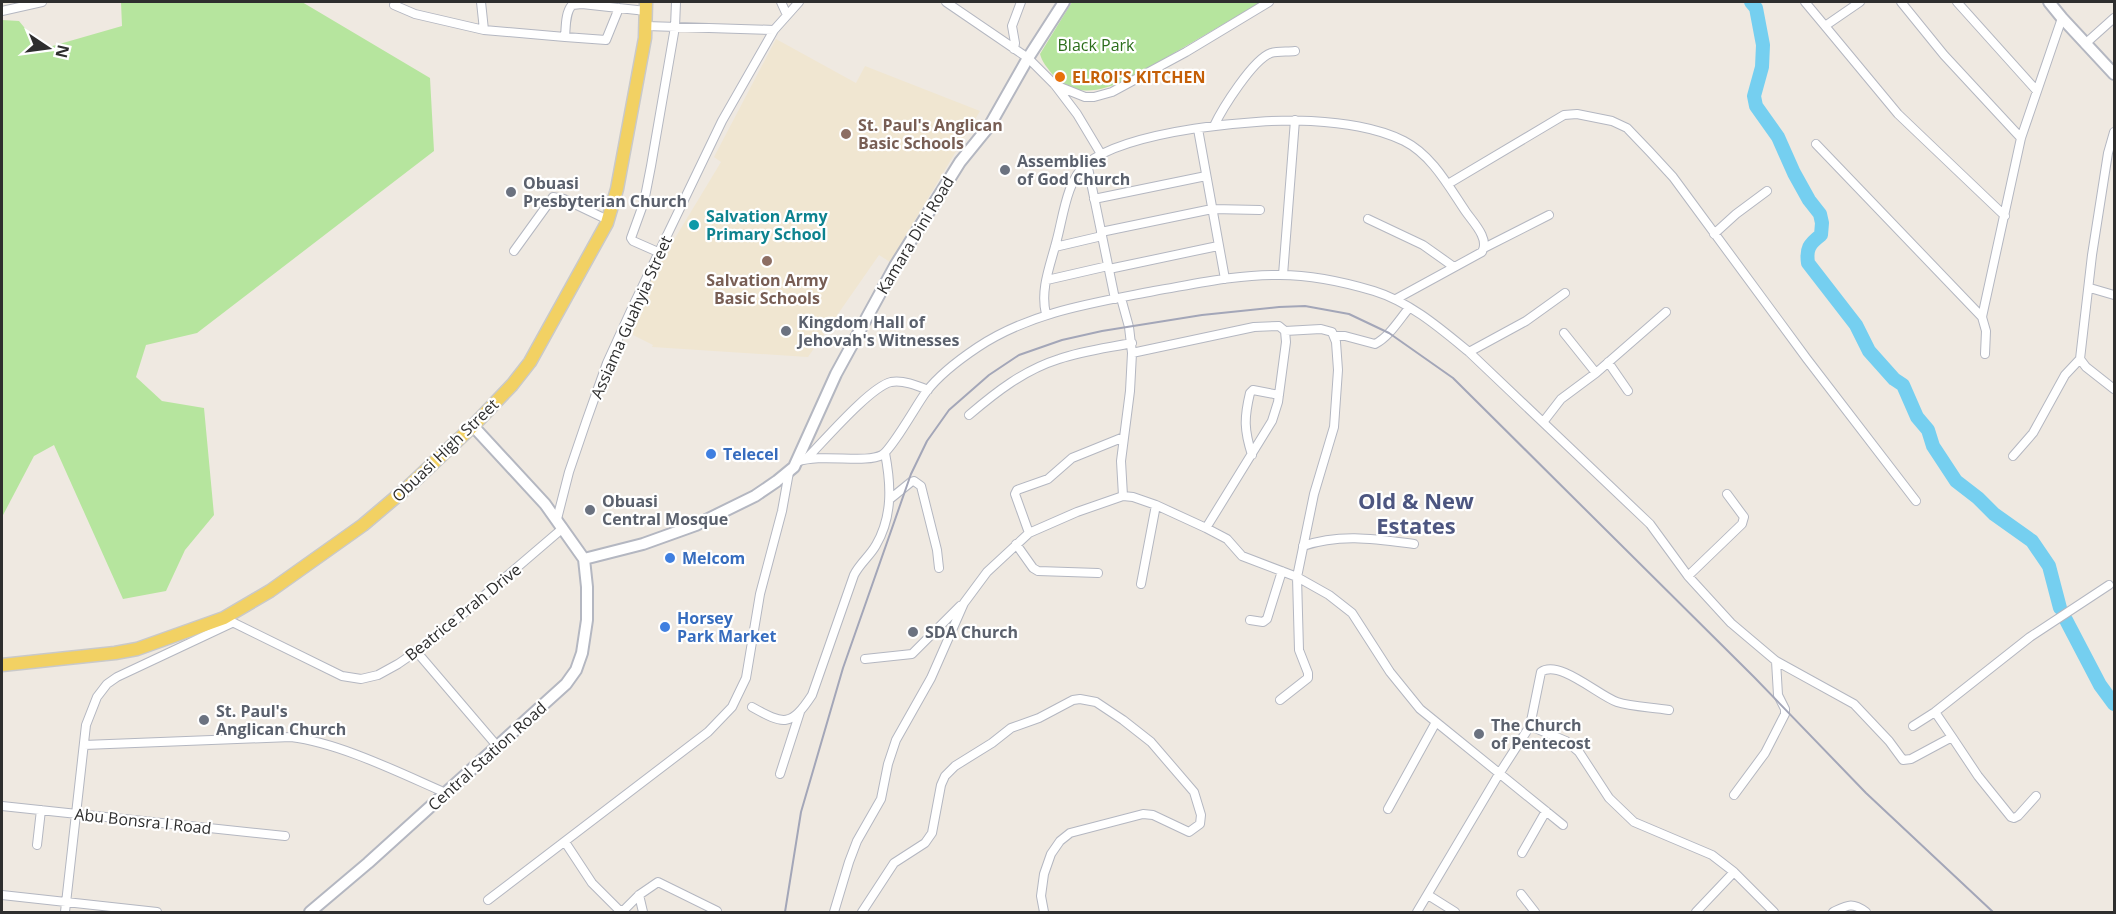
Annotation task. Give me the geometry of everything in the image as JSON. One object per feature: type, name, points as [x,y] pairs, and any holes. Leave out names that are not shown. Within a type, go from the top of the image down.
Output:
[{"type":"main road","name":"Obuasi High Street","points":[[2,665],[137,649],[228,621],[363,525],[473,426],[512,385],[530,362],[603,233],[617,189],[646,26],[646,6]]},
{"type":"street","points":[[2,11],[42,2]]},
{"type":"street","points":[[481,2],[484,30]]},
{"type":"street","points":[[658,252],[631,238],[648,184],[675,27],[676,2]]},
{"type":"street","points":[[781,2],[787,15]]},
{"type":"street","name":"Assiama Guahyia Street","points":[[560,524],[577,448],[608,363],[658,252],[722,121],[774,30],[799,2]]},
{"type":"street","points":[[946,2],[1028,58],[1055,86],[1077,114],[1101,154]]},
{"type":"street","points":[[1014,49],[1012,26],[1021,2]]},
{"type":"street","name":"Kamara Dini Road","points":[[584,560],[643,544],[696,525],[755,496],[802,460],[836,374],[895,266],[960,162],[990,125],[1028,58],[1064,2]]},
{"type":"street","points":[[1055,86],[1085,97],[1112,92],[1177,57],[1269,2]]},
{"type":"street","points":[[1805,2],[1898,114],[2005,216]]},
{"type":"street","points":[[1825,26],[1860,2]]},
{"type":"street","points":[[1901,2],[1944,55],[2021,138]]},
{"type":"street","points":[[1957,2],[2037,91]]},
{"type":"street","points":[[2049,2],[2085,44],[2115,74]]},
{"type":"street","points":[[393,5],[415,14],[484,30],[606,40],[619,8]]},
{"type":"street","points":[[565,38],[566,20],[572,5],[619,8],[646,6]]},
{"type":"street","points":[[1982,317],[2021,138],[2062,18]]},
{"type":"street","points":[[2085,44],[2115,18]]},
{"type":"street","points":[[646,26],[774,30]]},
{"type":"street","points":[[1214,126],[1221,110],[1261,60],[1271,53],[1295,51]]},
{"type":"street","points":[[1448,184],[1564,115],[1577,114],[1612,121],[1627,128],[1673,177],[1807,359],[1916,501]]},
{"type":"street","points":[[1283,275],[1295,120]]},
{"type":"street","points":[[1046,314],[1043,300],[1047,280],[1074,181],[1079,171],[1101,154],[1136,140],[1214,126],[1295,120],[1351,125],[1392,135],[1419,150],[1448,184],[1481,234],[1484,248]]},
{"type":"street","points":[[1198,129],[1225,279]]},
{"type":"street","points":[[2013,456],[2033,433],[2065,375],[2080,359],[2104,176],[2115,132]]},
{"type":"street","points":[[1816,144],[1982,317],[1986,331],[1985,354]]},
{"type":"street","points":[[1087,164],[1108,267],[1132,343],[1120,468],[1123,496]]},
{"type":"street","points":[[1094,199],[1206,176]]},
{"type":"street","points":[[1714,234],[1767,191]]},
{"type":"street","points":[[514,252],[553,197],[564,199],[608,220]]},
{"type":"street","points":[[1055,247],[1101,234],[1212,209],[1260,210]]},
{"type":"street","points":[[1396,299],[1474,256],[1484,248],[1549,214]]},
{"type":"street","points":[[1368,219],[1423,245],[1454,267]]},
{"type":"street","points":[[1047,280],[1218,246]]},
{"type":"street","points":[[802,460],[871,458],[885,453],[928,390],[958,362],[985,343],[1018,325],[1046,314],[1118,298],[1225,279],[1283,275],[1374,291],[1396,299],[1469,352],[1650,524],[1688,576],[1731,623],[1776,661],[1854,704],[1889,741],[1903,760],[1911,759],[1952,737]]},
{"type":"street","points":[[2090,288],[2115,294]]},
{"type":"street","points":[[1469,352],[1526,321],[1565,292]]},
{"type":"street","points":[[1334,336],[1345,336],[1375,344],[1389,333],[1409,308]]},
{"type":"street","points":[[1544,421],[1561,399],[1596,373],[1666,312]]},
{"type":"street","points":[[1132,353],[1254,327],[1279,326],[1285,331],[1321,329],[1332,332],[1334,336],[1338,389],[1334,427],[1314,495],[1297,578],[1299,650],[1308,678],[1280,700]]},
{"type":"street","points":[[1206,528],[1272,421],[1279,395],[1286,342],[1285,331]]},
{"type":"street","points":[[1564,333],[1596,373]]},
{"type":"street","points":[[969,415],[1009,384],[1043,365],[1066,357],[1132,343]]},
{"type":"street","points":[[2080,359],[2086,367],[2115,389]]},
{"type":"street","points":[[1608,362],[1628,391]]},
{"type":"street","points":[[802,460],[885,384],[904,382],[928,390]]},
{"type":"street","points":[[1252,455],[1245,433],[1245,414],[1250,393],[1253,390],[1279,395]]},
{"type":"street","points":[[473,426],[560,524],[584,560]]},
{"type":"street","points":[[1029,533],[1016,494],[1017,490],[1047,479],[1072,458],[1124,437]]},
{"type":"street","points":[[780,774],[800,712],[817,684],[854,575],[880,537],[890,499],[885,453]]},
{"type":"street","points":[[488,900],[708,732],[732,707],[746,678],[760,594],[782,511],[789,472]]},
{"type":"street","points":[[890,499],[911,482],[914,481],[921,486],[937,550],[939,568]]},
{"type":"street","points":[[1688,576],[1742,524],[1744,516],[1727,494]]},
{"type":"street","points":[[865,659],[912,654],[964,603],[987,572],[1029,533],[1077,512],[1123,496],[1133,497],[1206,528],[1227,539],[1242,556],[1282,571],[1329,595],[1352,613],[1407,694],[1420,709],[1563,825]]},
{"type":"street","points":[[1141,584],[1156,505]]},
{"type":"street","name":"Beatrice Prah Drive","points":[[228,621],[342,676],[362,679],[378,675],[416,651],[560,524]]},
{"type":"street","points":[[1303,546],[1344,537],[1414,544]]},
{"type":"street","points":[[1016,544],[1033,568],[1038,571],[1098,573]]},
{"type":"street","name":"Central Station Road","points":[[310,912],[368,863],[566,684],[576,670],[582,653],[587,621],[584,560]]},
{"type":"street","points":[[1250,620],[1263,622],[1267,619],[1282,571]]},
{"type":"street","points":[[1913,726],[1935,712],[2030,638],[2109,585]]},
{"type":"street","points":[[834,912],[857,841],[881,799],[888,764],[896,740],[931,678],[964,603]]},
{"type":"street","points":[[65,912],[86,725],[97,697],[112,681],[129,670],[228,621]]},
{"type":"street","points":[[416,651],[498,747]]},
{"type":"street","points":[[1734,795],[1765,753],[1785,714],[1778,695],[1776,661]]},
{"type":"street","points":[[1417,912],[1530,726],[1541,672],[1546,668],[1573,677],[1618,702],[1669,710]]},
{"type":"street","points":[[862,912],[894,863],[929,840],[941,785],[950,771],[1011,728],[1039,718],[1073,700],[1088,699],[1123,720],[1151,742],[1170,762],[1194,792],[1201,815],[1200,824],[1189,832],[1153,815],[1143,814],[1065,836],[1051,854],[1044,874],[1041,896],[1044,912]]},
{"type":"street","points":[[752,707],[779,721],[789,719],[800,712]]},
{"type":"street","points":[[1935,712],[1978,776],[2011,817],[2018,816],[2036,796]]},
{"type":"street","points":[[1388,808],[1436,722]]},
{"type":"street","points":[[1530,726],[1566,741],[1579,752],[1609,798],[1634,822],[1712,855],[1734,872],[1774,912]]},
{"type":"street","points":[[84,745],[291,737],[307,739],[446,793]]},
{"type":"street","name":"Abu Bonsra I Road","points":[[2,806],[285,836]]},
{"type":"street","points":[[37,845],[41,810]]},
{"type":"street","points":[[1522,853],[1546,811]]},
{"type":"street","points":[[565,842],[592,884],[619,910],[624,910],[639,895],[658,882],[717,911]]},
{"type":"street","points":[[1696,912],[1734,872]]},
{"type":"street","points":[[1521,894],[1535,912]]},
{"type":"street","points":[[639,895],[643,912]]},
{"type":"street","points":[[1428,895],[1455,912]]},
{"type":"street","points":[[2,896],[157,912]]},
{"type":"street","points":[[1833,912],[1847,906],[1858,906],[1866,912]]},
{"type":"shaded area","points":[[776,39],[856,83],[865,66],[980,111],[890,262],[879,255],[808,357],[652,347],[653,345],[627,332],[624,333],[657,268],[721,162],[714,157]]},
{"type":"green space","points":[[121,2],[302,2],[430,78],[434,151],[197,333],[146,345],[136,377],[162,401],[204,408],[214,515],[185,550],[166,591],[123,599],[54,445],[34,456],[2,517],[2,20],[19,21],[42,49],[122,26]]},
{"type":"green space","name":"Black Park","points":[[1072,2],[1261,2],[1128,80],[1097,90],[1079,90],[1061,82],[1052,74],[1040,54]]},
{"type":"waterway","points":[[1751,2],[1756,8],[1763,45],[1762,67],[1754,96],[1756,106],[1778,137],[1794,173],[1820,214],[1822,223],[1821,235],[1808,250],[1808,263],[1856,325],[1869,351],[1894,379],[1903,385],[1917,417],[1928,430],[1933,446],[1956,481],[1994,514],[2032,541],[2049,566],[2060,608]]},
{"type":"waterway","points":[[2066,620],[2100,685],[2114,704]]},
{"type":"railway","points":[[785,912],[801,812],[843,668],[911,474],[927,441],[949,410],[989,375],[1019,355],[1062,340],[1102,331],[1202,315],[1305,306],[1349,314],[1389,333],[1453,378],[1754,677],[1866,793],[1993,912]]},
{"type":"place","name":"ELROI'S KITCHEN","points":[[1060,77]]},
{"type":"place","name":"St. Paul's Anglican Basic Schools","points":[[846,134]]},
{"type":"place","name":"Assemblies of God Church","points":[[1005,170]]},
{"type":"place","name":"Obuasi Presbyterian Church","points":[[511,192]]},
{"type":"place","name":"Salvation Army Primary School","points":[[694,225]]},
{"type":"place","name":"Salvation Army Basic Schools","points":[[767,261]]},
{"type":"place","name":"Kingdom Hall of Jehovah's Witnesses","points":[[786,331]]},
{"type":"place","name":"Telecel","points":[[711,454]]},
{"type":"place","name":"Obuasi Central Mosque","points":[[590,510]]},
{"type":"place","name":"Melcom","points":[[670,558]]},
{"type":"place","name":"Horsey Park Market","points":[[665,627]]},
{"type":"place","name":"SDA Church","points":[[913,632]]},
{"type":"place","name":"St. Paul's Anglican Church","points":[[204,720]]},
{"type":"place","name":"The Church of Pentecost","points":[[1479,734]]},
{"type":"district","name":"Old & New Estates","points":[[1416,512]]}]
